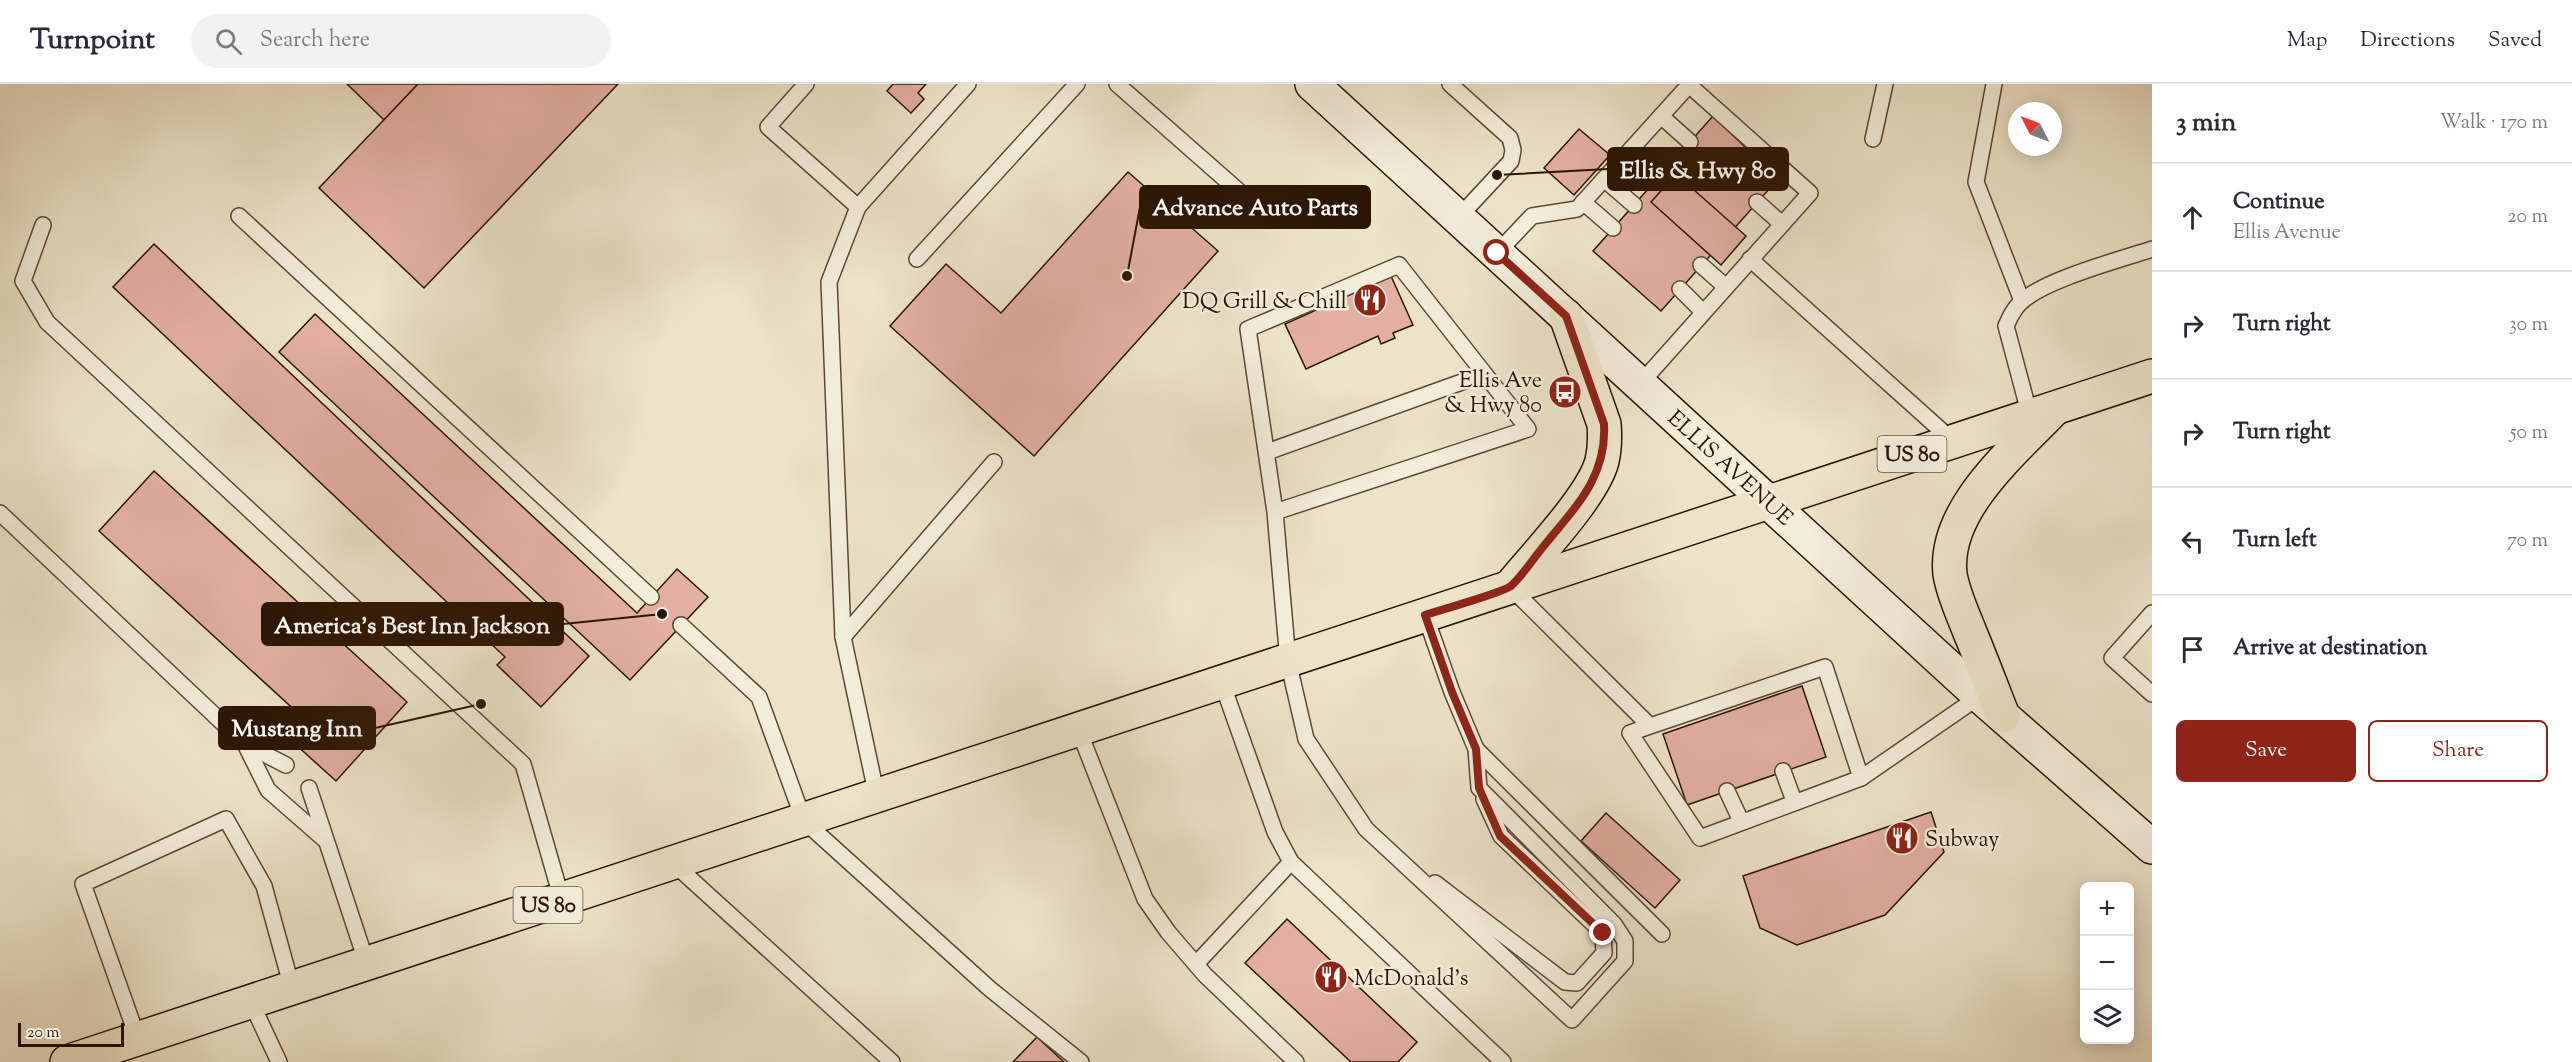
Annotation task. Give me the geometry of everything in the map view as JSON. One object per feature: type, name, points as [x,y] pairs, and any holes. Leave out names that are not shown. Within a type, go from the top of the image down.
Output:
[{"type":"main road","name":"ELLIS AVENUE","points":[[1327,89],[1458,218],[1992,706],[2152,847]]},
{"type":"main road","points":[[1510,587],[1582,498],[1594,480],[1602,461],[1605,442],[1604,424],[1566,316]]},
{"type":"main road","name":"US 80","points":[[68,1062],[1080,731],[1768,501],[2152,376]]},
{"type":"main road","points":[[1992,706],[1950,574],[1950,552],[1970,502],[2042,412]]},
{"type":"lane","points":[[806,84],[768,126],[858,207]]},
{"type":"lane","points":[[877,797],[843,637],[829,282],[858,207],[968,84]]},
{"type":"lane","points":[[918,259],[1077,84]]},
{"type":"lane","points":[[1118,84],[1242,194]]},
{"type":"lane","points":[[1450,84],[1510,138],[1513,150],[1511,161],[1458,218]]},
{"type":"lane","points":[[1874,139],[1885,84]]},
{"type":"lane","points":[[1994,84],[1976,182],[2022,300]]},
{"type":"lane","points":[[1497,253],[1532,216],[1577,209],[1689,85],[1810,193],[1640,384]]},
{"type":"lane","points":[[1661,116],[1690,142]]},
{"type":"lane","points":[[1604,178],[1634,205]]},
{"type":"lane","points":[[1583,202],[1613,228]]},
{"type":"lane","points":[[1757,202],[1782,224]]},
{"type":"lane","points":[[239,216],[651,597]]},
{"type":"lane","points":[[43,225],[24,281],[47,322],[523,764],[562,900]]},
{"type":"lane","points":[[2042,412],[2006,326],[2012,312],[2022,300],[2059,281],[2152,249]]},
{"type":"lane","points":[[1750,260],[1953,441]]},
{"type":"lane","points":[[1275,512],[1528,429],[1399,265],[1248,329],[1275,512],[1288,661],[1306,739],[1366,829],[1572,1020],[1625,961],[1625,941],[1614,924],[1479,788]]},
{"type":"lane","points":[[1701,265],[1726,287]]},
{"type":"lane","points":[[1680,290],[1703,312]]},
{"type":"lane","points":[[1267,452],[1484,374]]},
{"type":"lane","points":[[843,637],[994,462]]},
{"type":"lane","points":[[0,513],[245,744],[286,765]]},
{"type":"lane","points":[[1510,587],[1650,726]]},
{"type":"lane","points":[[2152,613],[2112,658],[2152,694]]},
{"type":"lane","points":[[1400,860],[1450,892],[1565,982],[1576,983],[1604,953],[1603,933],[1500,836],[1479,788],[1476,749],[1452,692],[1425,615]]},
{"type":"lane","points":[[681,625],[759,696],[804,821],[990,989],[1081,1062]]},
{"type":"lane","points":[[1861,778],[1825,667],[1758,696],[1700,715],[1630,733],[1700,838],[1794,801],[1861,778],[1992,706]]},
{"type":"lane","points":[[1222,683],[1275,832],[1291,862],[1503,1062]]},
{"type":"lane","points":[[1080,731],[1145,898],[1168,932],[1196,964],[1296,1062]]},
{"type":"lane","points":[[245,744],[268,790],[326,840]]},
{"type":"lane","points":[[1476,749],[1662,934]]},
{"type":"lane","points":[[1783,771],[1794,801]]},
{"type":"lane","points":[[309,788],[367,964]]},
{"type":"lane","points":[[1728,791],[1741,821]]},
{"type":"lane","points":[[138,1039],[83,884],[226,819],[264,886],[292,988]]},
{"type":"lane","points":[[1196,964],[1291,862]]},
{"type":"lane","points":[[674,864],[892,1062]]},
{"type":"lane","points":[[250,1002],[279,1062]]},
{"type":"building","points":[[347,84],[418,84],[384,120]]},
{"type":"building","points":[[418,84],[618,84],[424,288],[319,188]]},
{"type":"building","points":[[893,84],[926,84],[918,93],[924,99],[911,113],[887,91]]},
{"type":"building","points":[[1713,116],[1778,179],[1661,311],[1593,251]]},
{"type":"building","points":[[1579,129],[1610,155],[1574,195],[1544,168]]},
{"type":"building","points":[[1128,172],[1218,251],[1034,456],[890,326],[946,264],[1001,313]]},
{"type":"building","points":[[1676,174],[1746,236],[1721,265],[1651,202]]},
{"type":"building","points":[[154,244],[589,656],[541,707],[497,665],[505,657],[113,287]]},
{"type":"building","name":"DQ Grill & Chill","points":[[1391,276],[1413,325],[1393,333],[1395,338],[1381,344],[1378,336],[1306,369],[1285,324]]},
{"type":"building","points":[[315,314],[637,613],[677,569],[708,597],[630,680],[279,352]]},
{"type":"building","points":[[154,471],[407,702],[336,781],[284,734],[300,715],[99,531]]},
{"type":"building","points":[[1802,686],[1826,757],[1687,805],[1663,734]]},
{"type":"building","points":[[1931,812],[1944,852],[1885,915],[1797,945],[1760,928],[1743,876]]},
{"type":"building","points":[[1606,813],[1680,880],[1655,908],[1581,841]]},
{"type":"building","points":[[1287,919],[1417,1042],[1398,1062],[1351,1062],[1245,963]]},
{"type":"building","points":[[1037,1037],[1064,1062],[1013,1062]]},
{"type":"place","name":"Ellis & Hwy 80","points":[[1497,175]]},
{"type":"place","name":"Advance Auto Parts","points":[[1127,276]]},
{"type":"place","name":"DQ Grill & Chill","points":[[1370,300]]},
{"type":"place","name":"Ellis Ave & Hwy 80","points":[[1565,392]]},
{"type":"place","name":"America's Best Inn Jackson","points":[[662,614]]},
{"type":"place","name":"Mustang Inn","points":[[481,704]]},
{"type":"place","name":"Subway","points":[[1902,838]]},
{"type":"place","name":"McDonald's","points":[[1331,977]]},
{"type":"route","points":[[1497,253],[1566,316],[1604,424],[1605,442],[1602,461],[1594,480],[1582,498],[1510,587],[1425,615],[1452,692],[1476,749],[1479,788],[1500,836],[1603,933]]}]
